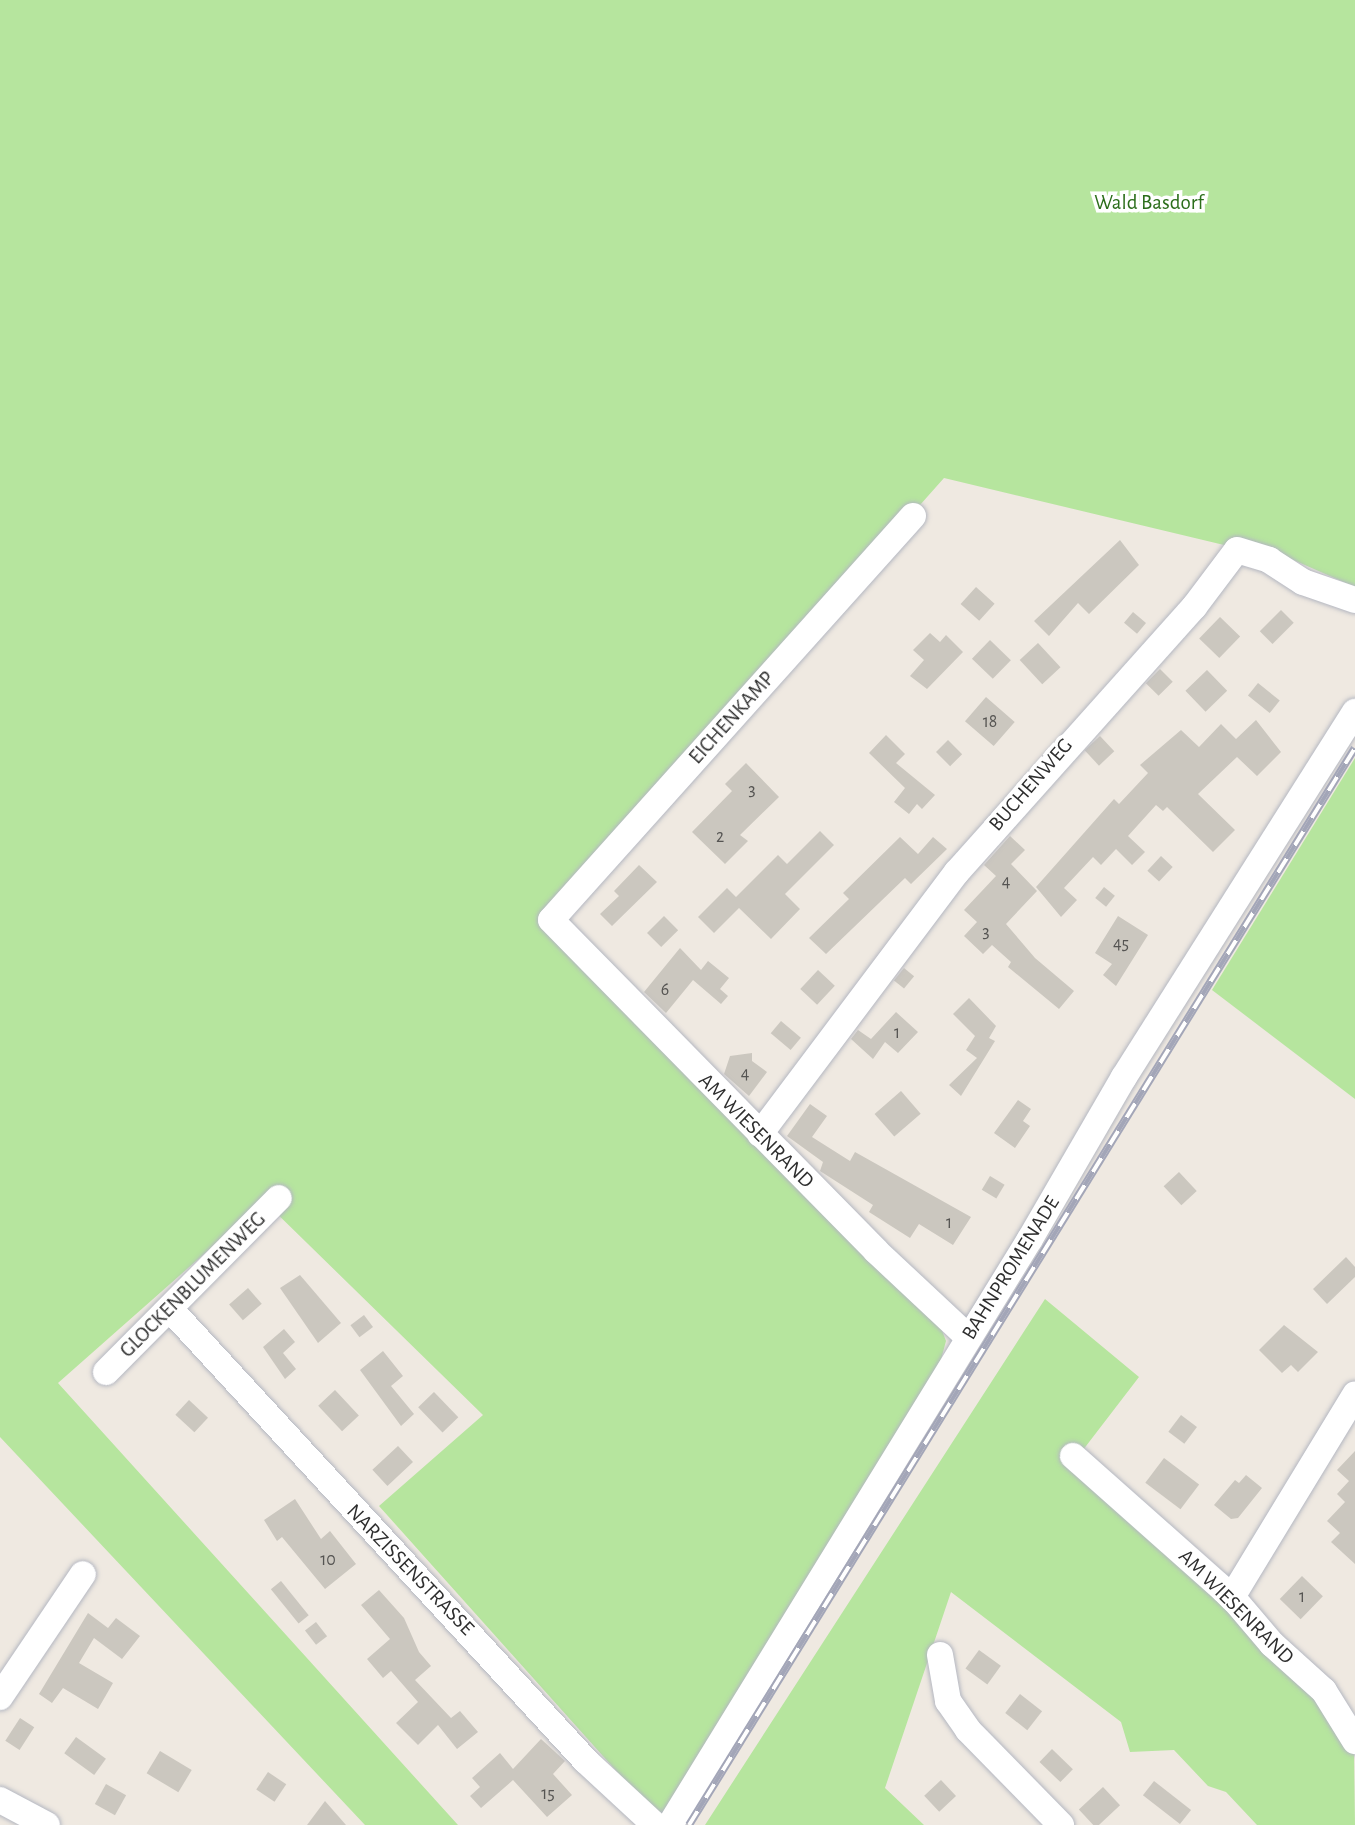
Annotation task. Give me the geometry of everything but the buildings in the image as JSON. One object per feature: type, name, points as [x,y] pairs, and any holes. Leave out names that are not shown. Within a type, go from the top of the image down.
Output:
[{"type":"street","name":"EICHENKAMP","points":[[551,920],[913,516]]},
{"type":"street","name":"BUCHENWEG","points":[[760,1134],[957,872],[1194,607],[1237,550],[1269,560],[1303,582],[1355,600]]},
{"type":"street","name":"BAHNPROMENADE","points":[[670,1825],[1131,1066],[1355,712]]},
{"type":"street","name":"AM WIESENRAND","points":[[551,920],[760,1134],[968,1337]]},
{"type":"street","name":"GLOCKENBLUMENWEG","points":[[106,1372],[171,1310],[279,1198]]},
{"type":"street","name":"NARZISSENSTRASSE","points":[[171,1310],[586,1761],[655,1825]]},
{"type":"street","points":[[1232,1597],[1355,1395]]},
{"type":"street","name":"AM WIESENRAND","points":[[1073,1456],[1232,1597],[1272,1644],[1324,1691],[1355,1741]]},
{"type":"street","points":[[0,1697],[83,1574]]},
{"type":"street","points":[[940,1654],[948,1701],[961,1721],[1061,1825]]},
{"type":"street","points":[[0,1800],[47,1825]]},
{"type":"green space","name":"Wald Basdorf","points":[[0,0],[1355,0],[1355,587],[1257,544],[1224,545],[944,478],[551,920],[940,1325],[946,1341],[939,1367],[662,1822],[379,1506],[483,1415],[264,1201],[58,1383],[458,1825],[365,1825],[0,1437]]},
{"type":"green space","points":[[1355,758],[1355,1099],[1212,990]]},
{"type":"green space","points":[[1045,1299],[1139,1377],[1073,1463],[1319,1697],[1354,1755],[1355,1825],[1257,1825],[1226,1792],[1208,1786],[1174,1750],[1130,1752],[1121,1722],[951,1592],[885,1788],[924,1825],[705,1825]]},
{"type":"railway","points":[[689,1825],[1355,748]]}]
